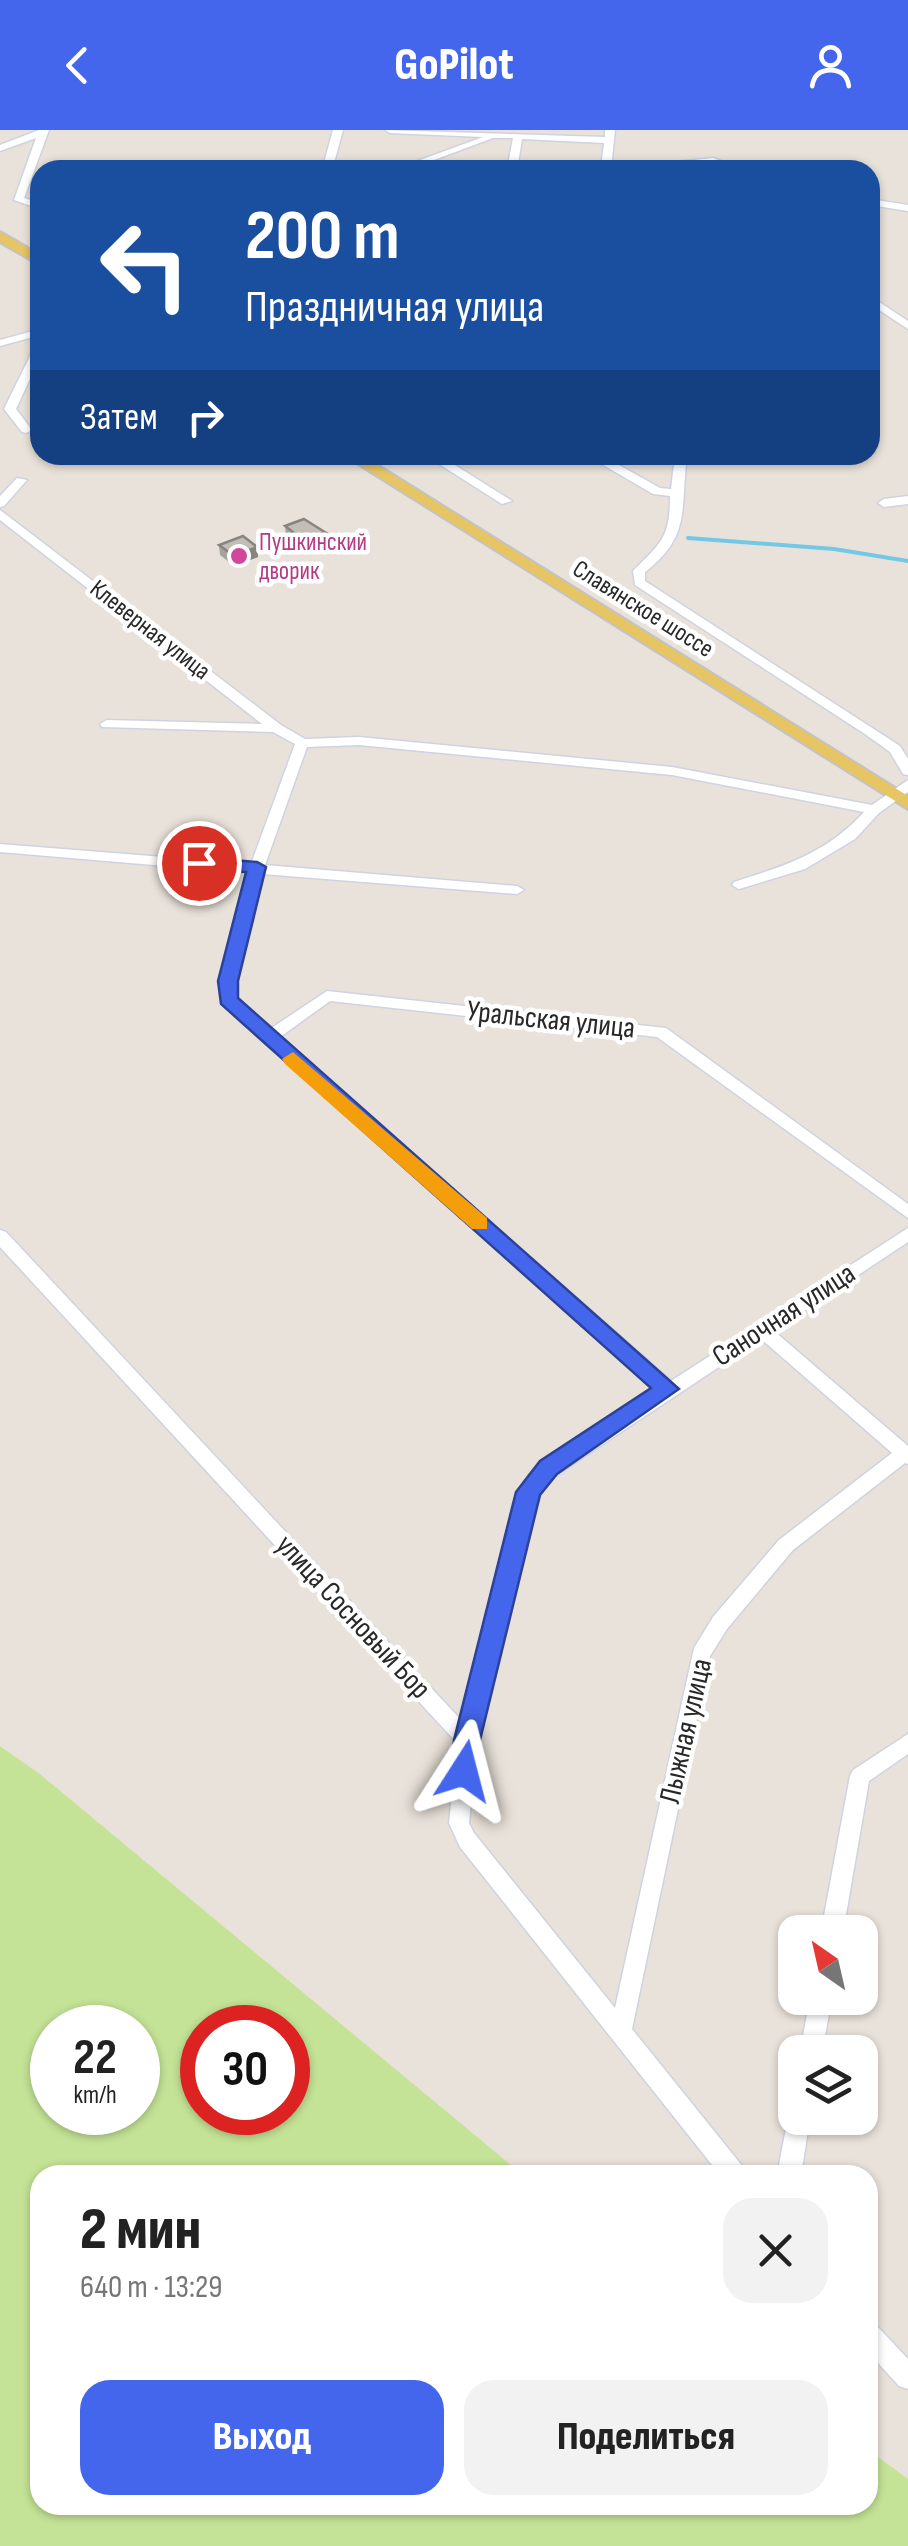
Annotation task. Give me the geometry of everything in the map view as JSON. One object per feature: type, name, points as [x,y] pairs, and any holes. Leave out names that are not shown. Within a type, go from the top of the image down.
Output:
[{"type":"main road","points":[[0,236],[30,255]]},
{"type":"main road","name":"Славянское шоссе","points":[[367,465],[904,795]]},
{"type":"street","points":[[329,160],[338,130]]},
{"type":"street","points":[[390,130],[518,136],[610,135],[608,160]]},
{"type":"street","points":[[0,148],[42,132],[34,160]]},
{"type":"street","points":[[426,160],[499,134]]},
{"type":"street","points":[[514,160],[518,136]]},
{"type":"street","points":[[30,171],[19,200],[30,203]]},
{"type":"street","points":[[880,204],[908,208]]},
{"type":"street","points":[[880,306],[908,326]]},
{"type":"street","points":[[0,343],[30,335]]},
{"type":"street","points":[[26,430],[10,410],[30,367]]},
{"type":"street","points":[[447,465],[506,501]]},
{"type":"street","points":[[610,465],[657,491],[676,493]]},
{"type":"street","points":[[680,465],[677,531],[668,547],[639,571],[640,582],[870,731],[895,749],[908,771]]},
{"type":"street","points":[[0,503],[21,480]]},
{"type":"street","points":[[884,503],[908,500]]},
{"type":"street","name":"Клеверная улица","points":[[0,514],[276,728],[302,743]]},
{"type":"street","points":[[107,724],[276,728]]},
{"type":"street","points":[[668,1389],[228,1000],[228,981],[257,867],[302,743],[359,741],[672,771],[874,810]]},
{"type":"street","points":[[739,885],[800,866],[850,836],[874,810],[904,795]]},
{"type":"street","points":[[0,848],[517,890]]},
{"type":"street","name":"Уральская улица","points":[[268,1038],[327,996],[661,1032],[908,1212]]},
{"type":"street","name":"Саночная улица","points":[[467,1740],[528,1492],[548,1467],[908,1234]]},
{"type":"street","name":"улица Сосновый Бор","points":[[0,1236],[467,1740]]},
{"type":"street","name":"Лыжная улица","points":[[622,2030],[701,1654],[720,1623],[786,1545],[906,1456],[762,1330]]},
{"type":"street","points":[[467,1740],[459,1822],[467,1840],[726,2165]]},
{"type":"street","points":[[835,1915],[860,1776],[908,1743]]},
{"type":"street","points":[[791,2165],[796,2135]]},
{"type":"street","points":[[878,2346],[908,2377]]},
{"type":"green space","points":[[0,1746],[41,1775],[511,2165],[30,2165],[30,2515],[878,2515],[878,2457],[908,2479],[908,2546],[0,2546]]},
{"type":"building","points":[[304,519],[331,536],[309,544],[285,526]]},
{"type":"building","points":[[243,536],[257,547],[234,556],[219,545]]},
{"type":"waterway","points":[[688,538],[834,549],[908,561]]},
{"type":"slow traffic","points":[[293,1059],[479,1223]]},
{"type":"place","name":"Пушкинский дворик","points":[[239,556]]},
{"type":"route","points":[[199,863],[257,867],[228,981],[228,1000],[668,1389],[548,1467],[528,1492],[467,1740],[464,1771]]}]
